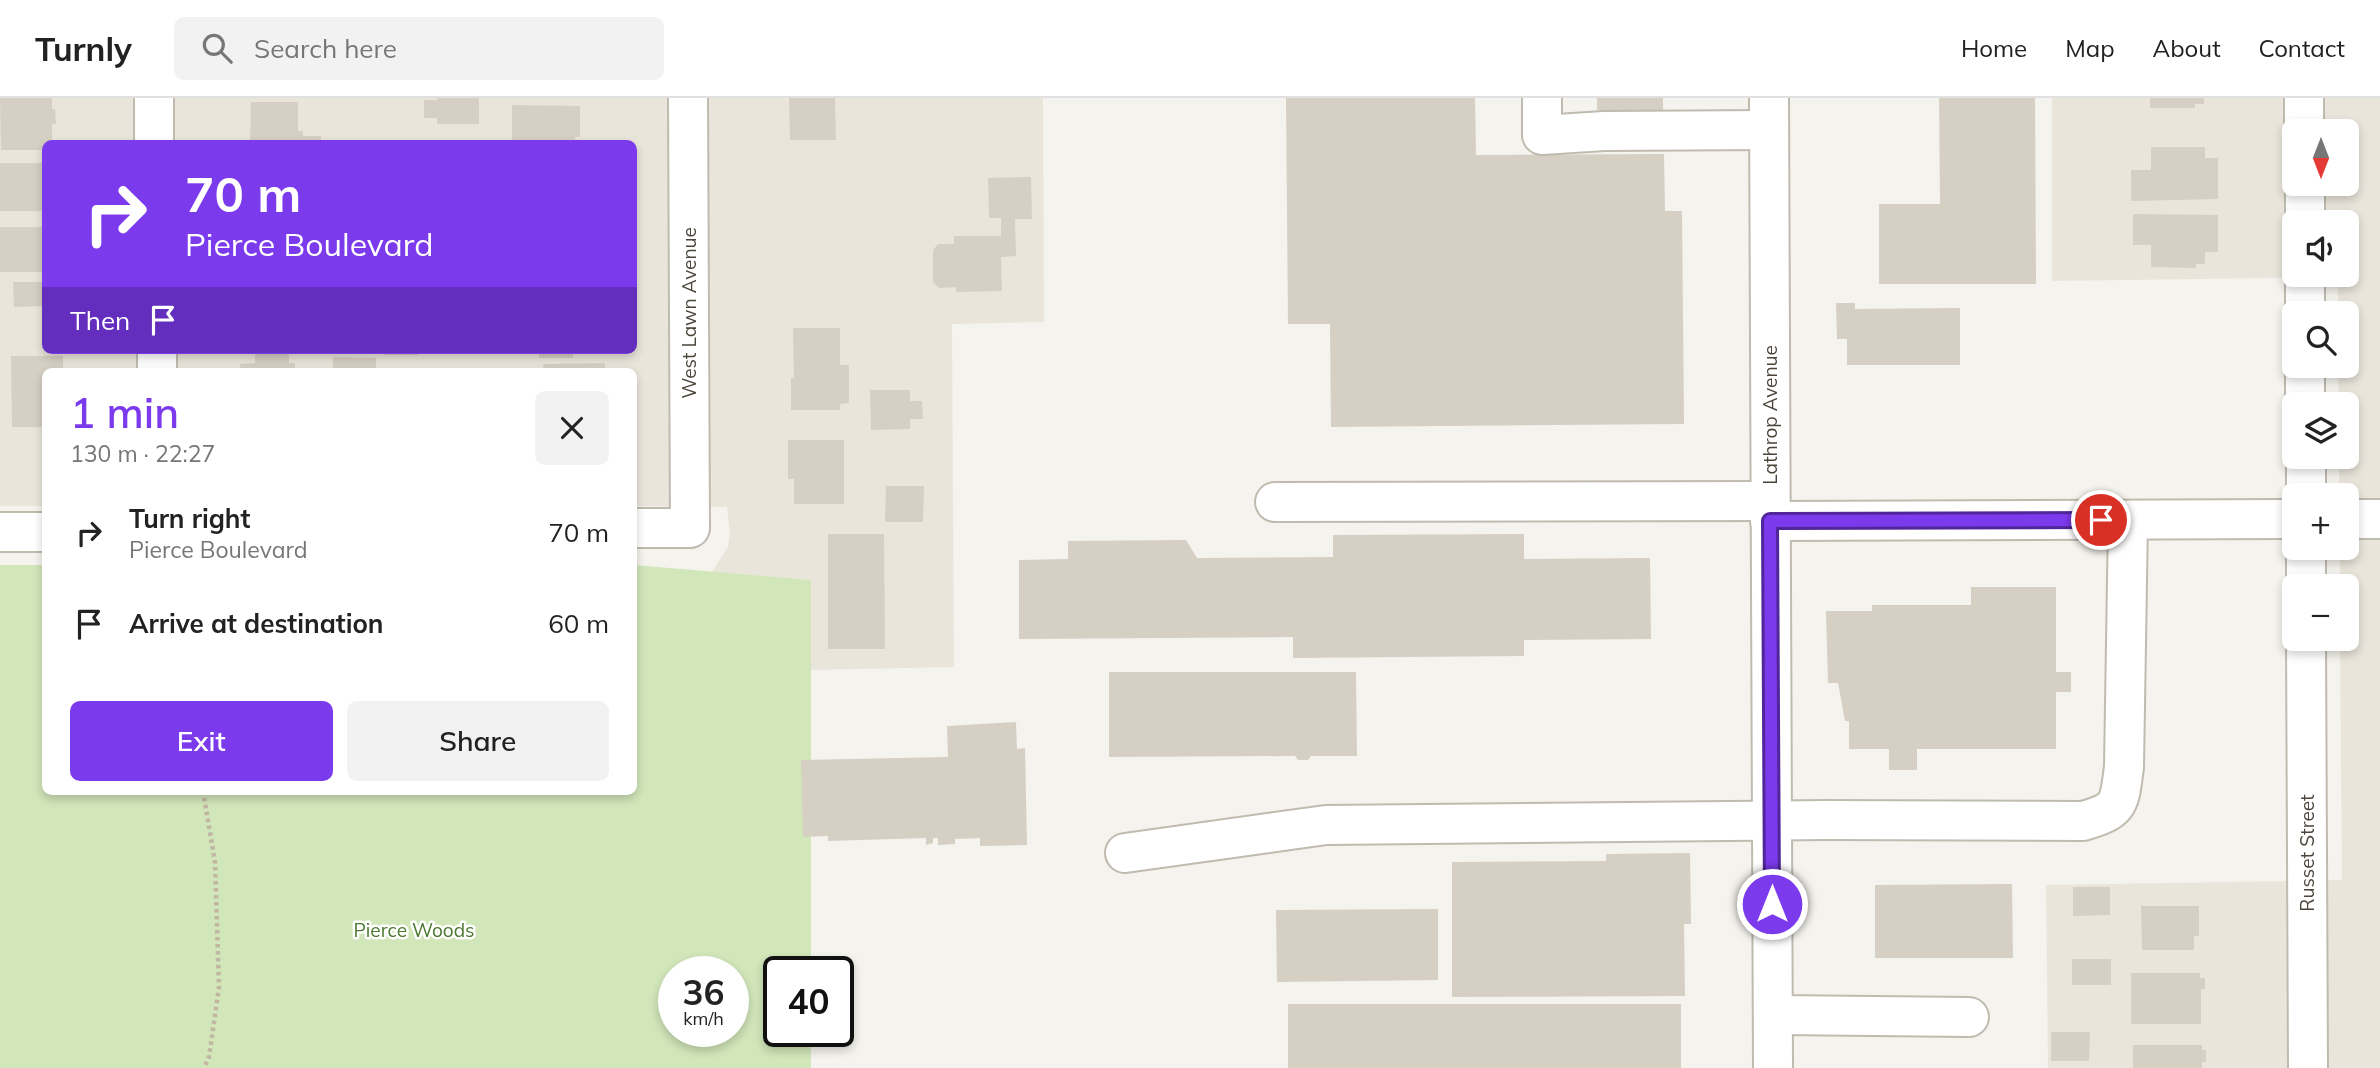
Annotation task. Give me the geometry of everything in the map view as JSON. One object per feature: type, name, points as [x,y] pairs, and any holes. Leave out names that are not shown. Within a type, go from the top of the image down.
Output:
[{"type":"street","points":[[154,98],[155,140]]},
{"type":"street","name":"West Lawn Avenue","points":[[637,528],[690,528],[688,98]]},
{"type":"street","points":[[1542,98],[1542,135],[1769,114]]},
{"type":"street","points":[[2304,98],[2304,119]]},
{"type":"street","name":"Lathrop Avenue","points":[[1769,114],[1773,1068]]},
{"type":"street","points":[[1275,502],[2129,520],[2282,519]]},
{"type":"street","points":[[2359,519],[2380,519]]},
{"type":"street","points":[[1125,853],[1326,825],[1772,820],[2083,821],[2107,814],[2120,797],[2124,766],[2129,520]]},
{"type":"street","points":[[0,532],[42,532]]},
{"type":"street","name":"Russet Street","points":[[2306,651],[2308,1068]]},
{"type":"street","points":[[1773,1015],[1969,1017]]},
{"type":"path","points":[[204,1068],[209,1057],[219,987],[215,862],[205,795]]},
{"type":"shaded area","points":[[0,98],[1043,98],[1044,322],[952,324],[954,667],[811,670],[811,580],[712,572],[728,547],[730,534],[727,507],[637,506],[637,368],[42,368],[42,506],[0,506]]},
{"type":"shaded area","points":[[2052,98],[2380,98],[2380,1068],[2048,1068],[2046,885],[2342,880],[2340,651],[2359,651],[2359,574],[2340,574],[2340,560],[2359,560],[2359,483],[2339,483],[2339,469],[2359,469],[2359,392],[2339,392],[2338,378],[2359,378],[2359,301],[2338,301],[2338,287],[2359,287],[2359,210],[2282,210],[2282,278],[2052,281]]},
{"type":"green space","name":"Pierce Woods","points":[[0,565],[42,565],[42,795],[637,795],[637,565],[811,580],[811,956],[763,956],[763,1047],[811,1047],[811,1068],[0,1068]]},
{"type":"building","points":[[0,98],[52,98],[56,124],[52,124],[52,140],[42,140],[42,150],[1,150]]},
{"type":"building","points":[[479,98],[479,124],[437,124],[437,118],[424,118],[424,100]]},
{"type":"building","points":[[789,98],[835,98],[836,140],[790,140]]},
{"type":"building","points":[[1286,98],[1475,98],[1476,155],[1664,154],[1665,211],[1682,211],[1684,424],[1331,427],[1330,324],[1288,324]]},
{"type":"building","points":[[1597,98],[1663,98],[1663,111],[1597,110]]},
{"type":"building","points":[[1939,98],[2035,98],[2036,284],[1879,284],[1879,204],[1940,204]]},
{"type":"building","points":[[2150,98],[2204,98],[2204,104],[2195,104],[2195,108],[2150,108]]},
{"type":"building","points":[[251,102],[298,102],[298,131],[303,131],[303,136],[321,136],[321,140],[250,140]]},
{"type":"building","points":[[512,105],[580,106],[580,137],[575,137],[575,140],[512,140]]},
{"type":"building","points":[[2151,147],[2205,147],[2205,158],[2218,158],[2218,199],[2131,201],[2131,170],[2151,170]]},
{"type":"building","points":[[0,163],[42,163],[42,211],[0,211]]},
{"type":"building","points":[[1031,177],[1032,219],[1015,219],[1016,256],[1001,257],[1002,291],[956,292],[956,287],[939,288],[933,282],[933,250],[938,244],[954,244],[954,236],[1001,236],[1001,218],[989,218],[988,178]]},
{"type":"building","points":[[2133,214],[2218,215],[2218,252],[2205,252],[2205,264],[2196,264],[2196,268],[2151,267],[2151,245],[2133,245]]},
{"type":"building","points":[[0,227],[42,227],[42,272],[0,272]]},
{"type":"building","points":[[13,282],[42,282],[42,306],[14,307]]},
{"type":"building","points":[[1836,303],[1855,303],[1855,309],[1960,308],[1960,365],[1847,365],[1847,339],[1837,339]]},
{"type":"building","points":[[793,328],[840,328],[840,365],[849,365],[849,403],[840,404],[840,410],[791,410],[791,378],[794,378]]},
{"type":"building","points":[[255,354],[289,354],[289,363],[295,363],[295,368],[241,368],[240,364],[255,363]]},
{"type":"building","points":[[384,354],[418,354],[418,355]]},
{"type":"building","points":[[539,354],[573,354],[573,358],[539,358]]},
{"type":"building","points":[[11,356],[63,356],[63,368],[42,368],[42,427],[12,427]]},
{"type":"building","points":[[333,357],[376,358],[376,368],[333,368]]},
{"type":"building","points":[[605,363],[605,368],[544,368],[543,364]]},
{"type":"building","points":[[870,390],[910,390],[910,401],[922,401],[923,419],[910,419],[910,429],[871,430]]},
{"type":"building","points":[[788,440],[844,440],[844,504],[794,504],[794,479],[788,479]]},
{"type":"building","points":[[886,486],[924,486],[923,522],[885,522]]},
{"type":"building","points":[[828,534],[884,534],[885,649],[828,649]]},
{"type":"building","points":[[1524,534],[1524,559],[1650,558],[1651,639],[1524,640],[1524,656],[1293,658],[1293,637],[1019,639],[1019,560],[1068,559],[1068,541],[1186,540],[1197,558],[1333,557],[1333,535]]},
{"type":"building","points":[[1971,587],[2056,587],[2056,672],[2071,672],[2071,692],[2056,692],[2056,749],[1917,749],[1917,770],[1889,770],[1889,749],[1849,749],[1849,721],[1845,721],[1838,683],[1828,683],[1826,611],[1872,611],[1872,605],[1971,605]]},
{"type":"building","points":[[1109,672],[1356,672],[1357,756],[1311,756],[1308,760],[1298,760],[1295,756],[1109,757]]},
{"type":"building","points":[[1016,722],[1017,749],[1025,748],[1027,845],[980,846],[980,838],[955,839],[955,844],[938,845],[938,838],[933,838],[933,843],[926,845],[926,838],[828,841],[828,836],[803,837],[801,760],[948,757],[947,726]]},
{"type":"building","points":[[1690,853],[1691,924],[1684,924],[1685,996],[1452,997],[1452,862],[1606,861],[1606,854]]},
{"type":"building","points":[[2012,884],[2013,958],[1875,958],[1875,885]]},
{"type":"building","points":[[2073,887],[2110,887],[2110,915],[2073,916]]},
{"type":"building","points":[[2141,906],[2199,906],[2199,936],[2194,936],[2194,950],[2142,950]]},
{"type":"building","points":[[1438,909],[1438,980],[1277,982],[1276,910]]},
{"type":"building","points":[[2072,959],[2111,959],[2111,985],[2072,985]]},
{"type":"building","points":[[2131,973],[2200,973],[2200,978],[2205,978],[2205,989],[2201,989],[2201,1024],[2131,1024]]},
{"type":"building","points":[[1288,1004],[1681,1004],[1681,1068],[1288,1068]]},
{"type":"building","points":[[2051,1032],[2090,1032],[2089,1061],[2051,1061]]},
{"type":"building","points":[[2133,1045],[2202,1045],[2202,1050],[2206,1050],[2206,1062],[2202,1062],[2202,1068],[2133,1068]]},
{"type":"route","points":[[1772,904],[1770,521],[2101,520]]}]
